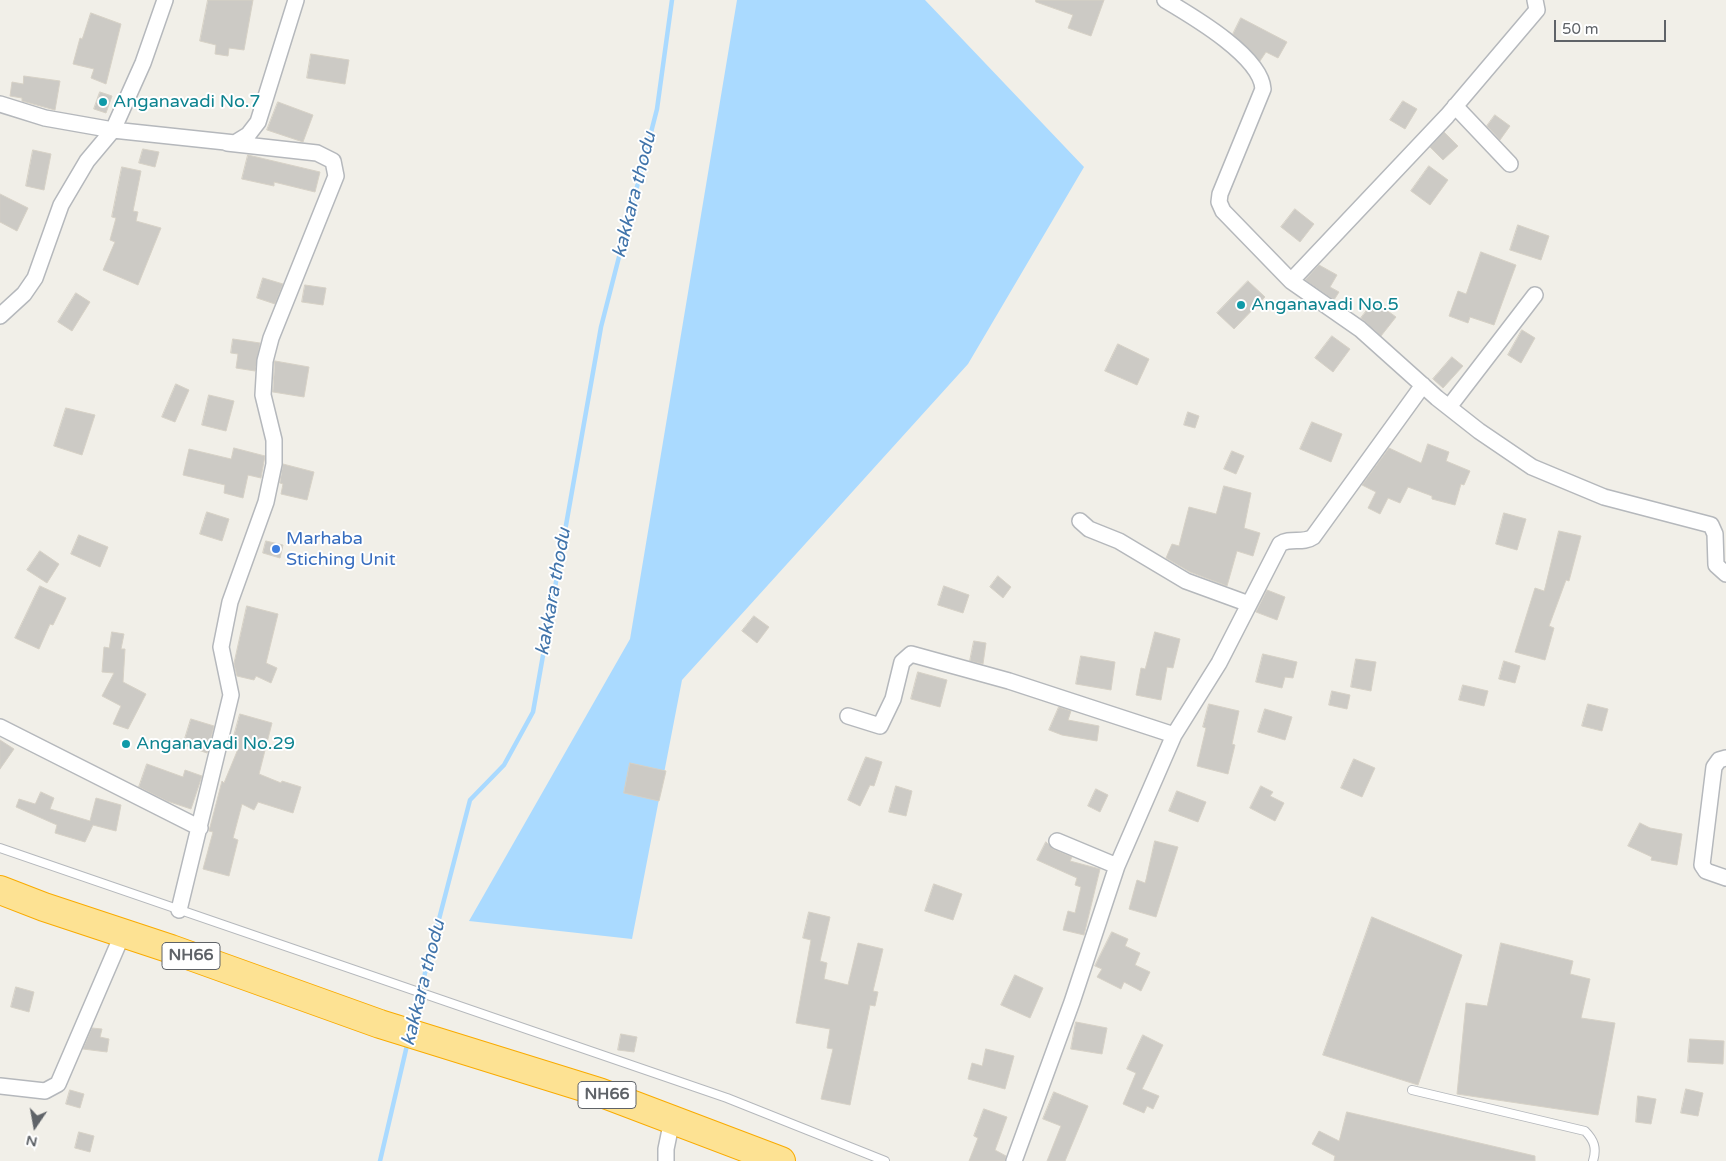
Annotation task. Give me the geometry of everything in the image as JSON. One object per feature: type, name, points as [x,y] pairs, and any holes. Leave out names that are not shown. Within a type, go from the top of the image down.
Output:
[{"type":"highway","name":"NH66","points":[[0,890],[380,1024],[599,1092],[780,1161]]},
{"type":"street","points":[[0,316],[24,294],[35,278],[61,205],[88,161],[113,130],[143,63],[165,0]]},
{"type":"street","points":[[227,143],[242,140],[258,122],[296,0]]},
{"type":"street","points":[[1166,0],[1230,44],[1258,71],[1263,89],[1220,194],[1219,202],[1223,211],[1291,281],[1360,329],[1449,407],[1479,431],[1532,467],[1604,497],[1712,525],[1716,534],[1716,565],[1726,574]]},
{"type":"street","points":[[1291,281],[1455,106],[1537,10],[1535,0]]},
{"type":"street","points":[[0,104],[44,118],[113,130],[317,153],[333,161],[336,176],[272,338],[265,361],[263,395],[274,440],[274,464],[266,502],[230,602],[221,647],[231,695],[179,910]]},
{"type":"street","points":[[1455,106],[1510,164]]},
{"type":"street","points":[[1449,407],[1535,295]]},
{"type":"street","points":[[1014,1161],[1072,1002],[1117,866],[1174,735],[1219,662],[1280,544],[1288,540],[1304,540],[1313,537],[1423,385]]},
{"type":"street","points":[[1080,521],[1088,530],[1119,541],[1186,581],[1249,604]]},
{"type":"street","points":[[848,716],[880,726],[893,699],[902,662],[911,654],[1009,681],[1174,735]]},
{"type":"street","points":[[0,727],[200,828]]},
{"type":"street","points":[[1726,758],[1719,760],[1714,767],[1702,865],[1706,871],[1726,878]]},
{"type":"street","points":[[1057,841],[1117,866]]},
{"type":"street","points":[[0,1086],[45,1091],[58,1084],[123,933]]},
{"type":"street","points":[[666,1161],[666,1149],[672,1120]]},
{"type":"lane","points":[[0,848],[726,1098],[884,1161]]},
{"type":"lane","points":[[1412,1090],[1585,1131],[1592,1138],[1596,1151],[1592,1161]]},
{"type":"water","points":[[737,0],[925,0],[1084,167],[968,364],[682,680],[632,939],[469,921],[630,639]]},
{"type":"building","points":[[208,0],[253,0],[244,50],[229,48],[228,56],[215,54],[216,45],[200,41]]},
{"type":"building","points":[[1036,0],[1104,0],[1091,36],[1068,28],[1073,15],[1036,2]]},
{"type":"building","points":[[91,13],[121,24],[106,84],[91,78],[94,69],[73,64],[80,38],[82,39]]},
{"type":"building","points":[[1241,18],[1287,42],[1278,58],[1266,52],[1260,61],[1233,34]]},
{"type":"building","points":[[311,54],[349,60],[345,84],[307,78]]},
{"type":"building","points":[[24,76],[60,81],[55,110],[22,101],[22,98],[10,96],[12,82],[23,84]]},
{"type":"building","name":"Anganavadi No.7","points":[[100,92],[112,96],[106,113],[94,109]]},
{"type":"building","points":[[1403,101],[1417,109],[1405,129],[1390,120]]},
{"type":"building","points":[[278,102],[313,115],[303,142],[267,130]]},
{"type":"building","points":[[1495,115],[1510,126],[1500,140],[1487,126]]},
{"type":"building","points":[[1444,132],[1458,146],[1443,160],[1430,147]]},
{"type":"building","points":[[143,149],[159,152],[155,167],[139,163]]},
{"type":"building","points":[[33,150],[51,154],[44,190],[26,186]]},
{"type":"building","points":[[248,155],[320,172],[315,192],[274,182],[274,186],[242,179]]},
{"type":"building","points":[[1429,166],[1448,180],[1430,205],[1411,191]]},
{"type":"building","points":[[122,167],[141,171],[133,211],[138,212],[136,221],[161,228],[138,285],[103,270],[115,242],[110,240],[116,218],[112,217]]},
{"type":"building","points":[[0,194],[28,208],[17,231],[0,222]]},
{"type":"building","points":[[1295,209],[1314,224],[1300,242],[1281,227]]},
{"type":"building","points":[[1518,225],[1549,236],[1541,260],[1510,250]]},
{"type":"building","points":[[1481,252],[1516,265],[1494,325],[1470,317],[1468,323],[1449,316],[1458,291],[1466,294]]},
{"type":"building","points":[[1319,265],[1337,275],[1330,287],[1339,292],[1334,300],[1305,280]]},
{"type":"building","points":[[263,278],[283,284],[275,304],[257,298]]},
{"type":"building","name":"Anganavadi No.5","points":[[1248,281],[1265,297],[1234,329],[1217,313]]},
{"type":"building","points":[[305,285],[326,288],[323,305],[302,302]]},
{"type":"building","points":[[76,293],[90,302],[72,331],[58,322]]},
{"type":"building","points":[[1374,301],[1396,317],[1381,336],[1361,318]]},
{"type":"building","points":[[1522,330],[1535,338],[1521,363],[1508,355]]},
{"type":"building","points":[[1332,336],[1350,349],[1333,372],[1315,358]]},
{"type":"building","points":[[233,339],[260,343],[255,371],[236,368],[238,354],[231,353]]},
{"type":"building","points":[[1118,344],[1149,359],[1137,385],[1105,371]]},
{"type":"building","points":[[1452,357],[1463,366],[1443,388],[1433,379]]},
{"type":"building","points":[[275,361],[309,367],[304,397],[273,392]]},
{"type":"building","points":[[176,384],[189,390],[175,422],[162,417]]},
{"type":"building","points":[[209,395],[234,401],[226,431],[202,425]]},
{"type":"building","points":[[66,408],[95,415],[82,455],[54,446]]},
{"type":"building","points":[[1188,412],[1199,416],[1195,428],[1184,425]]},
{"type":"building","points":[[1312,422],[1342,434],[1331,462],[1300,449]]},
{"type":"building","points":[[1428,444],[1449,452],[1446,461],[1470,471],[1464,485],[1461,484],[1455,505],[1432,499],[1432,496],[1408,487],[1400,503],[1388,498],[1380,514],[1368,508],[1376,492],[1362,485],[1389,448],[1421,463]]},
{"type":"building","points":[[234,448],[265,456],[261,478],[248,475],[243,498],[224,493],[225,485],[183,475],[189,449],[231,459]]},
{"type":"building","points":[[1232,451],[1244,456],[1236,474],[1224,469]]},
{"type":"building","points":[[283,464],[314,472],[307,500],[281,494],[283,484],[280,483]]},
{"type":"building","points":[[1224,486],[1251,493],[1244,528],[1260,533],[1253,556],[1237,551],[1227,586],[1190,572],[1166,558],[1172,544],[1179,546],[1189,507],[1216,514]]},
{"type":"building","points":[[207,512],[229,519],[222,541],[200,534]]},
{"type":"building","points":[[1504,513],[1526,519],[1517,550],[1496,544]]},
{"type":"building","points":[[1559,531],[1581,536],[1569,581],[1566,580],[1549,626],[1554,628],[1545,660],[1515,652],[1535,588],[1544,591]]},
{"type":"building","points":[[79,535],[108,547],[100,567],[71,554]]},
{"type":"building","points":[[266,541],[283,545],[280,558],[263,553]]},
{"type":"building","points":[[40,551],[59,564],[47,583],[27,570]]},
{"type":"building","points":[[998,576],[1011,587],[1003,598],[990,587]]},
{"type":"building","points":[[40,586],[66,598],[53,625],[50,624],[39,649],[15,638]]},
{"type":"building","points":[[944,586],[969,595],[963,613],[938,605]]},
{"type":"building","points":[[1267,590],[1285,597],[1277,620],[1256,612]]},
{"type":"building","points":[[247,606],[278,614],[266,663],[277,668],[271,683],[256,676],[254,680],[237,676],[234,664]]},
{"type":"building","points":[[754,616],[769,627],[757,643],[742,631]]},
{"type":"building","points":[[112,632],[124,634],[121,649],[125,649],[123,682],[146,694],[128,729],[113,724],[121,706],[102,696],[114,673],[102,672],[104,647],[109,648]]},
{"type":"building","points":[[1155,632],[1180,639],[1173,668],[1167,667],[1161,700],[1136,695],[1141,668],[1145,669]]},
{"type":"building","points":[[974,641],[986,643],[983,664],[970,661]]},
{"type":"building","points":[[1263,654],[1297,662],[1293,678],[1285,677],[1282,688],[1256,682]]},
{"type":"building","points":[[1081,656],[1115,662],[1111,690],[1076,684]]},
{"type":"building","points":[[1356,659],[1376,662],[1371,691],[1351,687]]},
{"type":"building","points":[[1504,661],[1520,666],[1515,683],[1499,679]]},
{"type":"building","points":[[918,672],[947,680],[940,707],[911,699]]},
{"type":"building","points":[[1463,685],[1488,691],[1484,706],[1459,700]]},
{"type":"building","points":[[1332,691],[1350,695],[1347,709],[1329,705]]},
{"type":"building","points":[[1209,704],[1239,711],[1232,744],[1235,745],[1228,774],[1197,766],[1206,728],[1203,727]]},
{"type":"building","points":[[1588,704],[1608,709],[1602,731],[1582,726]]},
{"type":"building","points":[[1059,707],[1071,711],[1068,720],[1099,726],[1097,741],[1062,735],[1049,730]]},
{"type":"building","points":[[1265,709],[1292,717],[1285,740],[1258,732]]},
{"type":"building","points":[[240,714],[272,723],[259,774],[281,783],[282,781],[301,787],[293,813],[258,802],[254,810],[242,804],[233,838],[238,840],[229,876],[203,869],[213,832],[209,831],[222,781],[224,783],[238,749],[231,747]]},
{"type":"building","points":[[191,719],[214,726],[207,753],[183,745]]},
{"type":"building","points":[[0,740],[14,749],[0,769]]},
{"type":"building","points":[[866,757],[882,762],[874,786],[870,785],[860,806],[848,800]]},
{"type":"building","points":[[1354,759],[1375,768],[1362,797],[1341,788]]},
{"type":"building","points":[[630,763],[666,771],[659,801],[624,793]]},
{"type":"building","points":[[147,764],[183,777],[185,770],[202,776],[191,809],[167,801],[139,787]]},
{"type":"building","points":[[896,786],[912,791],[906,816],[889,812]]},
{"type":"building","points":[[1261,786],[1273,792],[1270,796],[1284,803],[1275,821],[1250,808]]},
{"type":"building","points":[[1096,789],[1108,795],[1100,812],[1088,806]]},
{"type":"building","points":[[1177,791],[1206,802],[1198,822],[1169,811]]},
{"type":"building","points":[[41,792],[54,798],[50,809],[90,821],[96,798],[121,805],[116,831],[93,825],[85,842],[55,833],[57,825],[16,807],[19,799],[35,804]]},
{"type":"building","points":[[1640,823],[1650,828],[1682,834],[1677,865],[1651,860],[1652,857],[1628,846]]},
{"type":"building","points":[[1155,841],[1178,847],[1156,917],[1129,909],[1137,880],[1145,883]]},
{"type":"building","points":[[1046,842],[1053,849],[1072,857],[1070,861],[1100,869],[1084,935],[1063,930],[1068,911],[1075,913],[1081,887],[1075,885],[1077,878],[1037,860]]},
{"type":"building","points":[[934,884],[962,894],[953,920],[925,911]]},
{"type":"building","points":[[809,912],[830,917],[820,961],[827,963],[824,979],[848,985],[858,943],[883,949],[873,991],[878,992],[875,1006],[870,1005],[850,1105],[821,1099],[833,1049],[827,1048],[830,1029],[796,1023],[811,940],[803,938]]},
{"type":"building","points":[[1372,917],[1462,955],[1418,1085],[1323,1055]]},
{"type":"building","points":[[1112,932],[1128,939],[1125,946],[1140,953],[1135,965],[1150,972],[1141,991],[1124,982],[1121,989],[1097,977],[1102,969],[1095,966]]},
{"type":"building","points":[[1501,943],[1573,961],[1570,974],[1590,979],[1581,1018],[1615,1023],[1598,1115],[1457,1094],[1466,1003],[1487,1006]]},
{"type":"building","points":[[1015,975],[1043,988],[1030,1018],[1001,1005]]},
{"type":"building","points":[[16,987],[34,992],[29,1012],[11,1007]]},
{"type":"building","points":[[1076,1022],[1107,1028],[1102,1054],[1071,1049]]},
{"type":"building","points":[[92,1028],[102,1029],[100,1037],[109,1039],[107,1052],[83,1049]]},
{"type":"building","points":[[621,1034],[637,1037],[634,1052],[618,1050]]},
{"type":"building","points":[[1143,1035],[1163,1045],[1142,1089],[1159,1096],[1153,1109],[1147,1106],[1144,1113],[1123,1104],[1136,1073],[1127,1069]]},
{"type":"building","points":[[1690,1039],[1724,1041],[1723,1064],[1688,1062]]},
{"type":"building","points":[[986,1049],[1014,1056],[1005,1089],[968,1079],[972,1063],[982,1066]]},
{"type":"building","points":[[1686,1089],[1703,1093],[1698,1116],[1681,1113]]},
{"type":"building","points":[[70,1090],[84,1094],[80,1108],[66,1104]]},
{"type":"building","points":[[1054,1092],[1088,1106],[1065,1161],[1047,1161],[1061,1126],[1043,1119]]},
{"type":"building","points":[[1638,1096],[1656,1099],[1651,1124],[1636,1122]]},
{"type":"building","points":[[984,1109],[1007,1117],[995,1150],[1006,1156],[1005,1161],[969,1161],[978,1138],[974,1136]]},
{"type":"building","points":[[1347,1112],[1535,1156],[1535,1161],[1334,1161],[1335,1156],[1312,1144],[1319,1131],[1339,1141]]},
{"type":"building","points":[[79,1132],[94,1136],[90,1152],[75,1148]]},
{"type":"waterway","name":"kakkara thodu","points":[[412,1023],[470,800],[504,765],[533,712],[601,327],[657,109],[672,0]]},
{"type":"waterway","name":"kakkara thodu","points":[[380,1161],[408,1041]]},
{"type":"place","name":"Anganavadi No.7","points":[[103,102]]},
{"type":"place","name":"Anganavadi No.5","points":[[1241,305]]},
{"type":"place","name":"Marhaba Stiching Unit","points":[[276,549]]},
{"type":"place","name":"Anganavadi No.29","points":[[126,744]]}]
